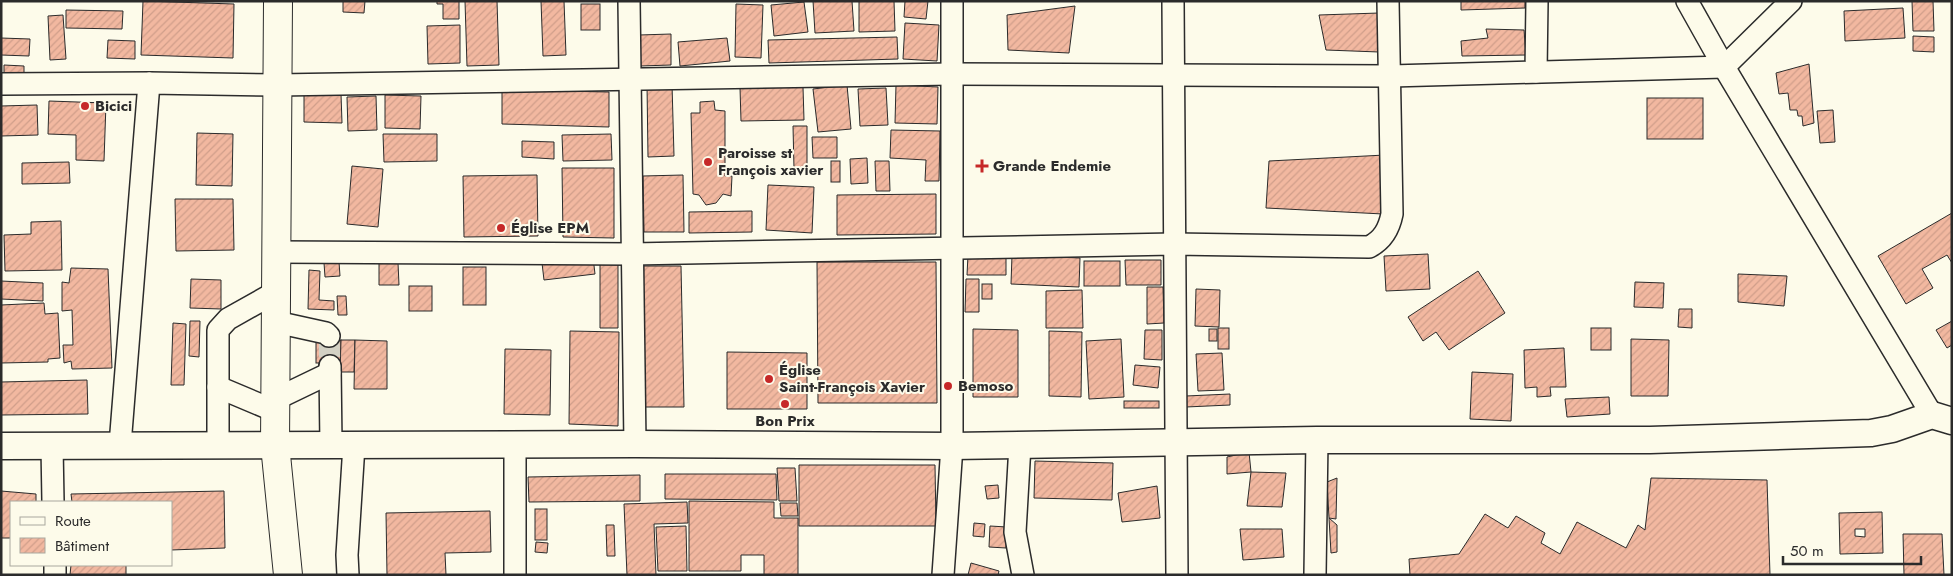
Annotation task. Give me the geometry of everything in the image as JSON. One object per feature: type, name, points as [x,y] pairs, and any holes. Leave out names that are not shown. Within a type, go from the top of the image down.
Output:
[{"type":"highway","points":[[278,1],[275,445],[288,575]]},
{"type":"main road","points":[[1,446],[635,444],[952,446],[1316,440],[1650,440],[1871,433],[1942,418]]},
{"type":"street","points":[[629,1],[635,444]]},
{"type":"street","points":[[942,575],[952,446],[952,1]]},
{"type":"street","points":[[1173,1],[1177,575]]},
{"type":"street","points":[[276,252],[632,254],[1174,244],[1369,247],[1377,243],[1386,233],[1392,214],[1388,1]]},
{"type":"street","points":[[1536,72],[1537,1]]},
{"type":"street","points":[[1687,1],[1724,67],[1942,418]]},
{"type":"street","points":[[1,84],[278,84],[952,74],[1390,76],[1724,67],[1791,1]]},
{"type":"street","points":[[120,445],[149,83]]},
{"type":"street","points":[[218,445],[218,330],[228,319],[276,292]]},
{"type":"street","points":[[276,322],[326,333],[329,336]]},
{"type":"street","points":[[218,387],[276,405],[330,370],[343,445],[348,575]]},
{"type":"street","points":[[1315,575],[1316,440]]},
{"type":"street","points":[[515,444],[515,575]]},
{"type":"street","points":[[1020,445],[1015,532],[1023,575]]},
{"type":"street","points":[[52,446],[53,501]]},
{"type":"building","points":[[143,1],[234,4],[233,58],[141,55]]},
{"type":"building","points":[[343,1],[365,1],[364,13],[343,12]]},
{"type":"building","points":[[437,1],[459,1],[459,19],[443,19],[443,4],[437,4]]},
{"type":"building","points":[[465,1],[497,1],[499,65],[467,66]]},
{"type":"building","points":[[541,1],[564,1],[566,55],[543,56]]},
{"type":"building","points":[[813,1],[852,1],[854,31],[815,33]]},
{"type":"building","points":[[859,1],[894,1],[895,31],[859,32]]},
{"type":"building","points":[[905,1],[928,1],[926,19],[904,17]]},
{"type":"building","points":[[1461,1],[1525,1],[1525,8],[1461,10]]},
{"type":"building","points":[[1912,1],[1933,1],[1934,31],[1913,31]]},
{"type":"building","points":[[804,2],[808,32],[774,36],[771,5]]},
{"type":"building","points":[[581,4],[600,4],[600,30],[581,30]]},
{"type":"building","points":[[736,4],[763,5],[761,58],[735,57]]},
{"type":"building","points":[[1075,6],[1069,53],[1008,50],[1007,15]]},
{"type":"building","points":[[1903,8],[1905,38],[1845,41],[1844,11]]},
{"type":"building","points":[[66,10],[123,11],[122,29],[66,28]]},
{"type":"building","points":[[1379,13],[1379,52],[1326,50],[1319,15]]},
{"type":"building","points":[[63,15],[66,59],[50,60],[48,16]]},
{"type":"building","points":[[905,23],[939,25],[937,61],[903,59]]},
{"type":"building","points":[[460,25],[460,63],[428,64],[427,26]]},
{"type":"building","points":[[1486,29],[1524,30],[1526,55],[1462,56],[1461,41],[1488,38]]},
{"type":"building","points":[[671,34],[671,65],[640,66],[639,35]]},
{"type":"building","points":[[1913,36],[1934,37],[1934,52],[1913,51]]},
{"type":"building","points":[[897,37],[898,59],[769,63],[768,40]]},
{"type":"building","points":[[1,38],[30,39],[29,56],[1,55]]},
{"type":"building","points":[[727,38],[730,61],[680,66],[678,42]]},
{"type":"building","points":[[108,40],[135,41],[135,59],[107,58]]},
{"type":"building","points":[[1809,64],[1814,123],[1803,126],[1802,116],[1798,116],[1797,110],[1790,110],[1788,93],[1779,94],[1776,73]]},
{"type":"building","points":[[4,65],[24,66],[24,76],[4,75]]},
{"type":"building","points":[[672,84],[674,156],[648,157],[647,85]]},
{"type":"building","points":[[847,85],[851,129],[818,132],[813,89]]},
{"type":"building","points":[[896,85],[938,87],[937,124],[895,123]]},
{"type":"building","points":[[803,87],[804,120],[741,121],[740,88]]},
{"type":"building","points":[[886,88],[888,125],[860,126],[858,89]]},
{"type":"building","points":[[502,90],[609,92],[609,127],[502,124]]},
{"type":"building","points":[[304,93],[341,94],[342,123],[304,122]]},
{"type":"building","points":[[385,95],[421,96],[420,129],[385,128]]},
{"type":"building","points":[[376,96],[377,130],[348,131],[347,97]]},
{"type":"building","points":[[1647,98],[1703,98],[1703,139],[1647,139]]},
{"type":"building","points":[[49,101],[106,103],[104,161],[76,160],[76,135],[48,134]]},
{"type":"building","points":[[714,101],[715,110],[725,111],[725,176],[732,176],[731,196],[723,194],[716,203],[706,205],[699,195],[693,194],[691,113],[700,113],[700,102]]},
{"type":"building","points":[[37,105],[38,135],[1,136],[1,106]]},
{"type":"building","points":[[1833,110],[1835,142],[1820,143],[1817,111]]},
{"type":"building","points":[[793,126],[807,126],[807,169],[794,169]]},
{"type":"building","points":[[891,130],[940,131],[939,181],[925,181],[926,160],[890,158]]},
{"type":"building","points":[[197,133],[233,134],[232,186],[196,185]]},
{"type":"building","points":[[383,134],[437,134],[437,161],[384,162]]},
{"type":"building","points":[[611,134],[612,160],[563,161],[562,135]]},
{"type":"building","points":[[812,137],[837,137],[837,158],[813,158]]},
{"type":"building","points":[[522,141],[554,142],[554,159],[522,157]]},
{"type":"building","points":[[1385,155],[1383,214],[1266,208],[1269,161]]},
{"type":"building","points":[[867,158],[868,183],[851,184],[850,159]]},
{"type":"building","points":[[831,161],[840,161],[840,182],[831,182]]},
{"type":"building","points":[[875,161],[889,161],[890,191],[876,191]]},
{"type":"building","points":[[69,162],[70,183],[22,184],[22,163]]},
{"type":"building","points":[[352,166],[383,169],[378,227],[347,224]]},
{"type":"building","points":[[562,168],[614,168],[614,238],[563,237]]},
{"type":"building","points":[[537,175],[538,236],[464,237],[463,176]]},
{"type":"building","points":[[683,175],[684,232],[644,232],[643,176]]},
{"type":"building","points":[[768,185],[814,187],[812,233],[766,230]]},
{"type":"building","points":[[936,194],[936,234],[837,235],[837,195]]},
{"type":"building","points":[[175,199],[233,199],[234,250],[176,251]]},
{"type":"building","points":[[752,211],[752,232],[689,233],[689,212]]},
{"type":"building","points":[[1952,213],[1952,263],[1947,255],[1922,269],[1933,288],[1906,304],[1878,256]]},
{"type":"building","points":[[61,221],[62,270],[5,271],[4,235],[31,234],[31,222]]},
{"type":"building","points":[[1428,254],[1430,289],[1386,291],[1384,256]]},
{"type":"building","points":[[968,255],[1006,255],[1006,275],[967,275]]},
{"type":"building","points":[[1012,255],[1080,258],[1079,287],[1011,284]]},
{"type":"building","points":[[600,256],[618,257],[618,328],[600,328]]},
{"type":"building","points":[[593,257],[595,274],[544,280],[542,263]]},
{"type":"building","points":[[1125,260],[1161,260],[1161,285],[1126,285]]},
{"type":"building","points":[[1084,261],[1120,261],[1120,286],[1084,286]]},
{"type":"building","points":[[339,262],[340,276],[325,277],[324,263]]},
{"type":"building","points":[[817,262],[936,262],[937,403],[818,403]]},
{"type":"building","points":[[379,263],[398,263],[399,285],[379,285]]},
{"type":"building","points":[[641,266],[681,266],[684,407],[644,407]]},
{"type":"building","points":[[463,267],[486,267],[486,305],[463,305]]},
{"type":"building","points":[[71,268],[108,269],[112,368],[72,369],[71,361],[64,363],[63,345],[73,345],[72,310],[62,311],[62,282],[69,283]]},
{"type":"building","points":[[309,270],[320,271],[319,300],[334,301],[334,310],[308,309]]},
{"type":"building","points":[[1478,271],[1505,313],[1449,350],[1436,332],[1423,341],[1408,317]]},
{"type":"building","points":[[1738,274],[1787,276],[1784,306],[1738,302]]},
{"type":"building","points":[[191,279],[221,280],[221,309],[190,308]]},
{"type":"building","points":[[966,279],[979,279],[979,312],[965,312]]},
{"type":"building","points":[[1,281],[43,283],[43,301],[1,299]]},
{"type":"building","points":[[1635,282],[1664,283],[1663,308],[1634,307]]},
{"type":"building","points":[[982,284],[992,284],[992,299],[982,299]]},
{"type":"building","points":[[409,286],[432,286],[432,311],[409,311]]},
{"type":"building","points":[[1147,287],[1163,287],[1164,323],[1147,324]]},
{"type":"building","points":[[1196,289],[1220,290],[1219,327],[1195,326]]},
{"type":"building","points":[[1082,290],[1083,328],[1046,328],[1046,291]]},
{"type":"building","points":[[337,296],[346,296],[347,315],[338,315]]},
{"type":"building","points":[[44,303],[45,314],[58,313],[60,358],[48,359],[48,362],[1,363],[1,305]]},
{"type":"building","points":[[1679,309],[1692,309],[1692,328],[1678,327]]},
{"type":"building","points":[[190,321],[200,321],[199,357],[189,356]]},
{"type":"building","points":[[1952,321],[1952,345],[1947,348],[1936,330]]},
{"type":"building","points":[[173,323],[186,324],[184,385],[171,385]]},
{"type":"building","points":[[1218,328],[1229,328],[1229,349],[1218,349]]},
{"type":"building","points":[[1591,328],[1611,328],[1611,350],[1591,350]]},
{"type":"building","points":[[973,329],[1018,330],[1018,397],[973,397]]},
{"type":"building","points":[[1209,329],[1217,329],[1217,341],[1209,341]]},
{"type":"building","points":[[1145,330],[1162,330],[1162,360],[1144,359]]},
{"type":"building","points":[[570,331],[619,332],[618,426],[569,424]]},
{"type":"building","points":[[1049,331],[1082,332],[1081,397],[1049,396]]},
{"type":"building","points":[[1121,339],[1124,397],[1089,399],[1086,341]]},
{"type":"building","points":[[1631,339],[1669,340],[1668,396],[1631,396]]},
{"type":"building","points":[[316,340],[341,340],[341,363],[316,363]]},
{"type":"building","points":[[341,340],[355,340],[354,372],[340,372]]},
{"type":"building","points":[[355,340],[387,341],[387,389],[354,389]]},
{"type":"building","points":[[1564,348],[1566,387],[1550,387],[1551,396],[1537,397],[1537,387],[1525,388],[1524,350]]},
{"type":"building","points":[[505,349],[551,350],[550,415],[504,414]]},
{"type":"building","points":[[727,352],[807,353],[807,409],[727,409]]},
{"type":"building","points":[[1222,353],[1224,390],[1198,391],[1196,354]]},
{"type":"building","points":[[1135,365],[1160,367],[1158,388],[1133,385]]},
{"type":"building","points":[[1472,372],[1513,374],[1511,421],[1470,419]]},
{"type":"building","points":[[87,380],[88,414],[1,415],[1,382]]},
{"type":"building","points":[[1230,394],[1230,405],[1186,407],[1186,396]]},
{"type":"building","points":[[1609,397],[1610,414],[1567,417],[1565,399]]},
{"type":"building","points":[[1124,401],[1159,401],[1159,408],[1124,408]]},
{"type":"building","points":[[1249,452],[1251,472],[1227,474],[1227,457]]},
{"type":"building","points":[[1035,461],[1113,463],[1112,500],[1034,498]]},
{"type":"building","points":[[799,465],[935,465],[936,526],[799,526]]},
{"type":"building","points":[[777,468],[795,468],[797,501],[779,501]]},
{"type":"building","points":[[1251,472],[1286,473],[1282,507],[1247,506]]},
{"type":"building","points":[[665,474],[776,474],[777,500],[665,499]]},
{"type":"building","points":[[640,475],[640,501],[529,502],[528,477]]},
{"type":"building","points":[[1337,478],[1336,519],[1329,518],[1327,482]]},
{"type":"building","points":[[1651,478],[1767,480],[1770,575],[1410,575],[1409,559],[1459,554],[1485,514],[1508,528],[1516,516],[1545,533],[1541,543],[1560,554],[1577,522],[1626,548],[1638,525],[1645,530]]},
{"type":"building","points":[[998,485],[999,498],[987,499],[985,486]]},
{"type":"building","points":[[1157,486],[1160,518],[1122,522],[1118,493]]},
{"type":"building","points":[[1,491],[36,494],[36,501],[10,501],[10,538],[1,538]]},
{"type":"building","points":[[224,491],[225,548],[172,550],[172,501],[72,501],[71,494]]},
{"type":"building","points":[[689,501],[774,502],[774,518],[798,518],[798,575],[764,575],[764,555],[741,555],[741,571],[689,571]]},
{"type":"building","points":[[687,502],[688,523],[654,524],[656,575],[627,575],[624,504]]},
{"type":"building","points":[[780,503],[797,503],[798,516],[781,516]]},
{"type":"building","points":[[535,509],[547,509],[547,540],[535,540]]},
{"type":"building","points":[[490,511],[491,552],[445,553],[446,575],[387,575],[386,513]]},
{"type":"building","points":[[1882,512],[1883,553],[1840,554],[1839,513]],"holes":[[[1855,529],[1865,529],[1865,537],[1855,536]]]},
{"type":"building","points":[[1329,518],[1337,525],[1337,552],[1331,553]]},
{"type":"building","points":[[974,523],[985,524],[984,537],[973,536]]},
{"type":"building","points":[[606,525],[614,525],[615,556],[607,556]]},
{"type":"building","points":[[686,526],[687,571],[658,571],[656,527]]},
{"type":"building","points":[[990,526],[1007,527],[1006,548],[989,547]]},
{"type":"building","points":[[1240,529],[1282,529],[1284,557],[1243,560]]},
{"type":"building","points":[[1903,534],[1942,534],[1944,575],[1904,575]]},
{"type":"building","points":[[536,542],[548,543],[547,553],[535,552]]},
{"type":"building","points":[[971,563],[999,571],[998,575],[968,575]]},
{"type":"building","points":[[71,566],[126,566],[126,575],[70,575]]},
{"type":"tunnel","points":[[329,336],[330,366]]},
{"type":"place","name":"Bicici","points":[[85,106]]},
{"type":"place","name":"Paroisse st François xavier","points":[[708,162]]},
{"type":"place","name":"Grande Endemie","points":[[982,166]]},
{"type":"place","name":"Église EPM","points":[[501,228]]},
{"type":"place","name":"Église Saint-François Xavier","points":[[769,379]]},
{"type":"place","name":"Bemoso","points":[[948,386]]},
{"type":"place","name":"Bon Prix","points":[[785,404]]}]
